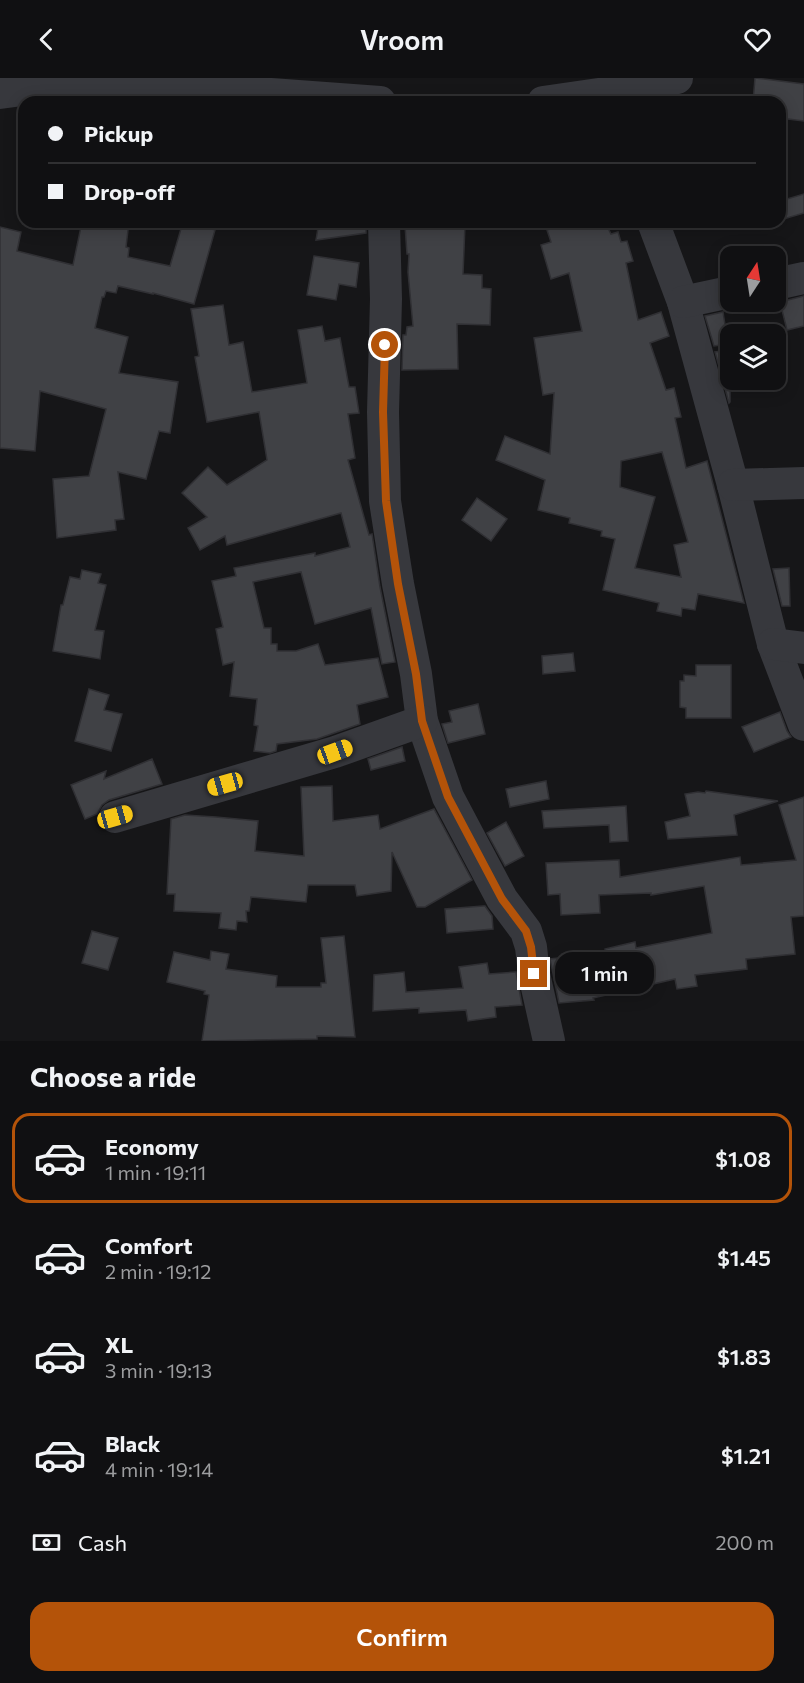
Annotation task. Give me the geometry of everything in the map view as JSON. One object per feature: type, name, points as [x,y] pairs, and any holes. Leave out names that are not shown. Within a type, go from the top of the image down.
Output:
[{"type":"street","points":[[378,78],[380,96]]},
{"type":"street","points":[[577,96],[677,78]]},
{"type":"street","points":[[0,93],[60,85],[196,83],[323,96]]},
{"type":"street","points":[[384,228],[386,300],[383,412],[386,501],[422,721],[448,797],[502,899],[526,931],[549,1041]]},
{"type":"street","points":[[655,228],[683,302],[773,644],[804,725]]},
{"type":"street","points":[[786,282],[804,278]]},
{"type":"street","points":[[683,302],[720,294]]},
{"type":"street","points":[[733,485],[804,483]]},
{"type":"street","points":[[773,644],[804,648]]},
{"type":"street","points":[[115,817],[335,752],[422,721]]},
{"type":"building","points":[[755,78],[804,84],[804,121],[786,119],[786,96],[754,96]]},
{"type":"building","points":[[804,194],[804,213],[786,218],[786,199]]},
{"type":"building","points":[[0,227],[21,232],[17,251],[73,265],[81,228],[128,228],[126,247],[129,248],[128,257],[170,266],[181,228],[215,230],[194,304],[118,286],[116,293],[106,291],[102,297],[95,328],[128,337],[119,373],[178,382],[170,433],[159,431],[146,479],[118,472],[124,519],[115,520],[116,530],[57,538],[53,479],[89,476],[106,409],[40,391],[35,451],[0,448]]},
{"type":"building","points":[[318,228],[366,228],[366,233],[316,240]]},
{"type":"building","points":[[405,228],[465,228],[463,274],[482,275],[482,288],[491,289],[490,325],[457,324],[458,369],[402,370],[403,335],[406,335],[407,327],[413,326],[408,272],[409,254],[407,254]]},
{"type":"building","points":[[554,228],[608,228],[611,234],[618,232],[621,242],[627,241],[633,261],[626,263],[638,320],[661,312],[669,336],[650,343],[666,390],[674,388],[681,417],[675,418],[686,468],[707,461],[744,603],[698,594],[695,610],[682,608],[681,616],[657,611],[659,603],[603,590],[615,539],[601,536],[602,531],[569,523],[570,518],[538,510],[545,480],[496,460],[505,436],[550,454],[554,393],[543,395],[534,338],[582,331],[569,273],[551,279],[541,245],[551,242],[547,230]],"holes":[[[662,452],[688,542],[674,545],[681,577],[635,568],[655,497],[620,487],[621,461]]]},
{"type":"building","points":[[314,256],[359,263],[356,287],[339,284],[336,300],[307,295]]},
{"type":"building","points":[[804,296],[804,326],[787,330],[782,312],[786,312],[786,300]]},
{"type":"building","points":[[223,305],[229,345],[243,342],[252,392],[307,383],[298,330],[322,326],[325,341],[340,338],[349,387],[355,387],[359,413],[348,414],[355,458],[348,460],[369,535],[372,534],[395,662],[382,664],[371,608],[315,624],[301,572],[253,582],[264,628],[271,628],[271,644],[277,644],[277,651],[296,651],[318,644],[325,665],[378,658],[388,697],[357,705],[360,724],[317,739],[277,744],[276,751],[270,753],[254,751],[258,726],[254,725],[257,699],[230,696],[234,662],[223,665],[216,629],[223,627],[212,581],[236,576],[234,568],[315,553],[315,556],[350,547],[341,513],[227,545],[225,536],[200,550],[188,528],[207,517],[182,493],[208,467],[227,485],[267,460],[259,412],[207,422],[195,357],[199,356],[191,309]]},
{"type":"building","points":[[723,312],[725,324],[720,324],[720,345],[714,346],[705,316]]},
{"type":"building","points":[[720,351],[720,370],[715,352]]},
{"type":"building","points":[[725,390],[730,390],[729,403]]},
{"type":"building","points":[[477,498],[507,519],[491,541],[462,520]]},
{"type":"building","points":[[789,568],[790,606],[782,606],[773,569]]},
{"type":"building","points":[[82,570],[101,574],[98,583],[106,585],[95,630],[104,631],[100,659],[53,651],[61,605],[63,605],[70,577],[80,579]]},
{"type":"building","points":[[573,653],[575,671],[543,674],[542,656]]},
{"type":"building","points":[[696,665],[731,665],[731,718],[686,718],[686,708],[680,707],[680,681],[684,681],[684,675],[696,676]]},
{"type":"building","points":[[89,689],[109,695],[104,710],[122,714],[111,751],[75,741]]},
{"type":"building","points":[[478,704],[485,734],[448,743],[442,724],[452,722],[449,711]]},
{"type":"building","points":[[780,712],[791,737],[754,752],[742,727]]},
{"type":"building","points":[[402,747],[405,761],[371,770],[368,759]]},
{"type":"building","points":[[152,759],[162,784],[109,800],[102,805],[97,814],[85,819],[71,785],[106,771],[104,779]]},
{"type":"building","points":[[546,781],[549,799],[510,807],[506,789]]},
{"type":"building","points":[[332,786],[333,821],[378,815],[380,829],[434,809],[472,880],[425,907],[417,907],[392,852],[391,891],[357,896],[355,885],[308,885],[306,902],[251,897],[249,911],[246,911],[247,922],[237,921],[236,930],[219,928],[221,913],[174,911],[175,894],[167,894],[171,819],[185,815],[258,821],[255,851],[304,856],[301,787]]},
{"type":"building","points":[[706,791],[778,801],[734,815],[737,835],[668,839],[665,822],[690,816],[685,794],[705,793]]},
{"type":"building","points":[[804,797],[804,916],[791,917],[795,954],[746,959],[747,969],[695,975],[697,986],[677,989],[675,979],[593,998],[594,1000],[559,1003],[550,959],[606,953],[605,949],[635,942],[636,948],[712,933],[704,886],[651,895],[651,893],[599,895],[600,913],[561,915],[560,894],[548,895],[546,863],[619,860],[620,877],[740,857],[741,865],[796,860],[779,805]]},
{"type":"building","points":[[626,806],[628,841],[610,842],[609,825],[544,828],[542,811]]},
{"type":"building","points":[[506,822],[524,856],[505,866],[487,833]]},
{"type":"building","points":[[485,906],[492,916],[493,929],[447,933],[445,909]]},
{"type":"building","points":[[92,931],[118,938],[108,970],[82,963]]},
{"type":"building","points":[[344,936],[355,1037],[317,1036],[317,1039],[202,1041],[209,995],[204,994],[205,991],[167,982],[174,952],[210,960],[211,951],[229,954],[226,969],[277,976],[276,987],[321,987],[321,983],[326,983],[321,938]]},
{"type":"building","points":[[487,963],[489,974],[516,972],[522,1005],[495,1007],[496,1017],[468,1021],[466,1010],[419,1013],[419,1008],[373,1011],[374,975],[404,972],[406,992],[463,988],[459,967]]},
{"type":"route","points":[[385,345],[383,412],[386,501],[422,721],[448,797],[502,899],[526,931],[531,947],[534,974]]}]
